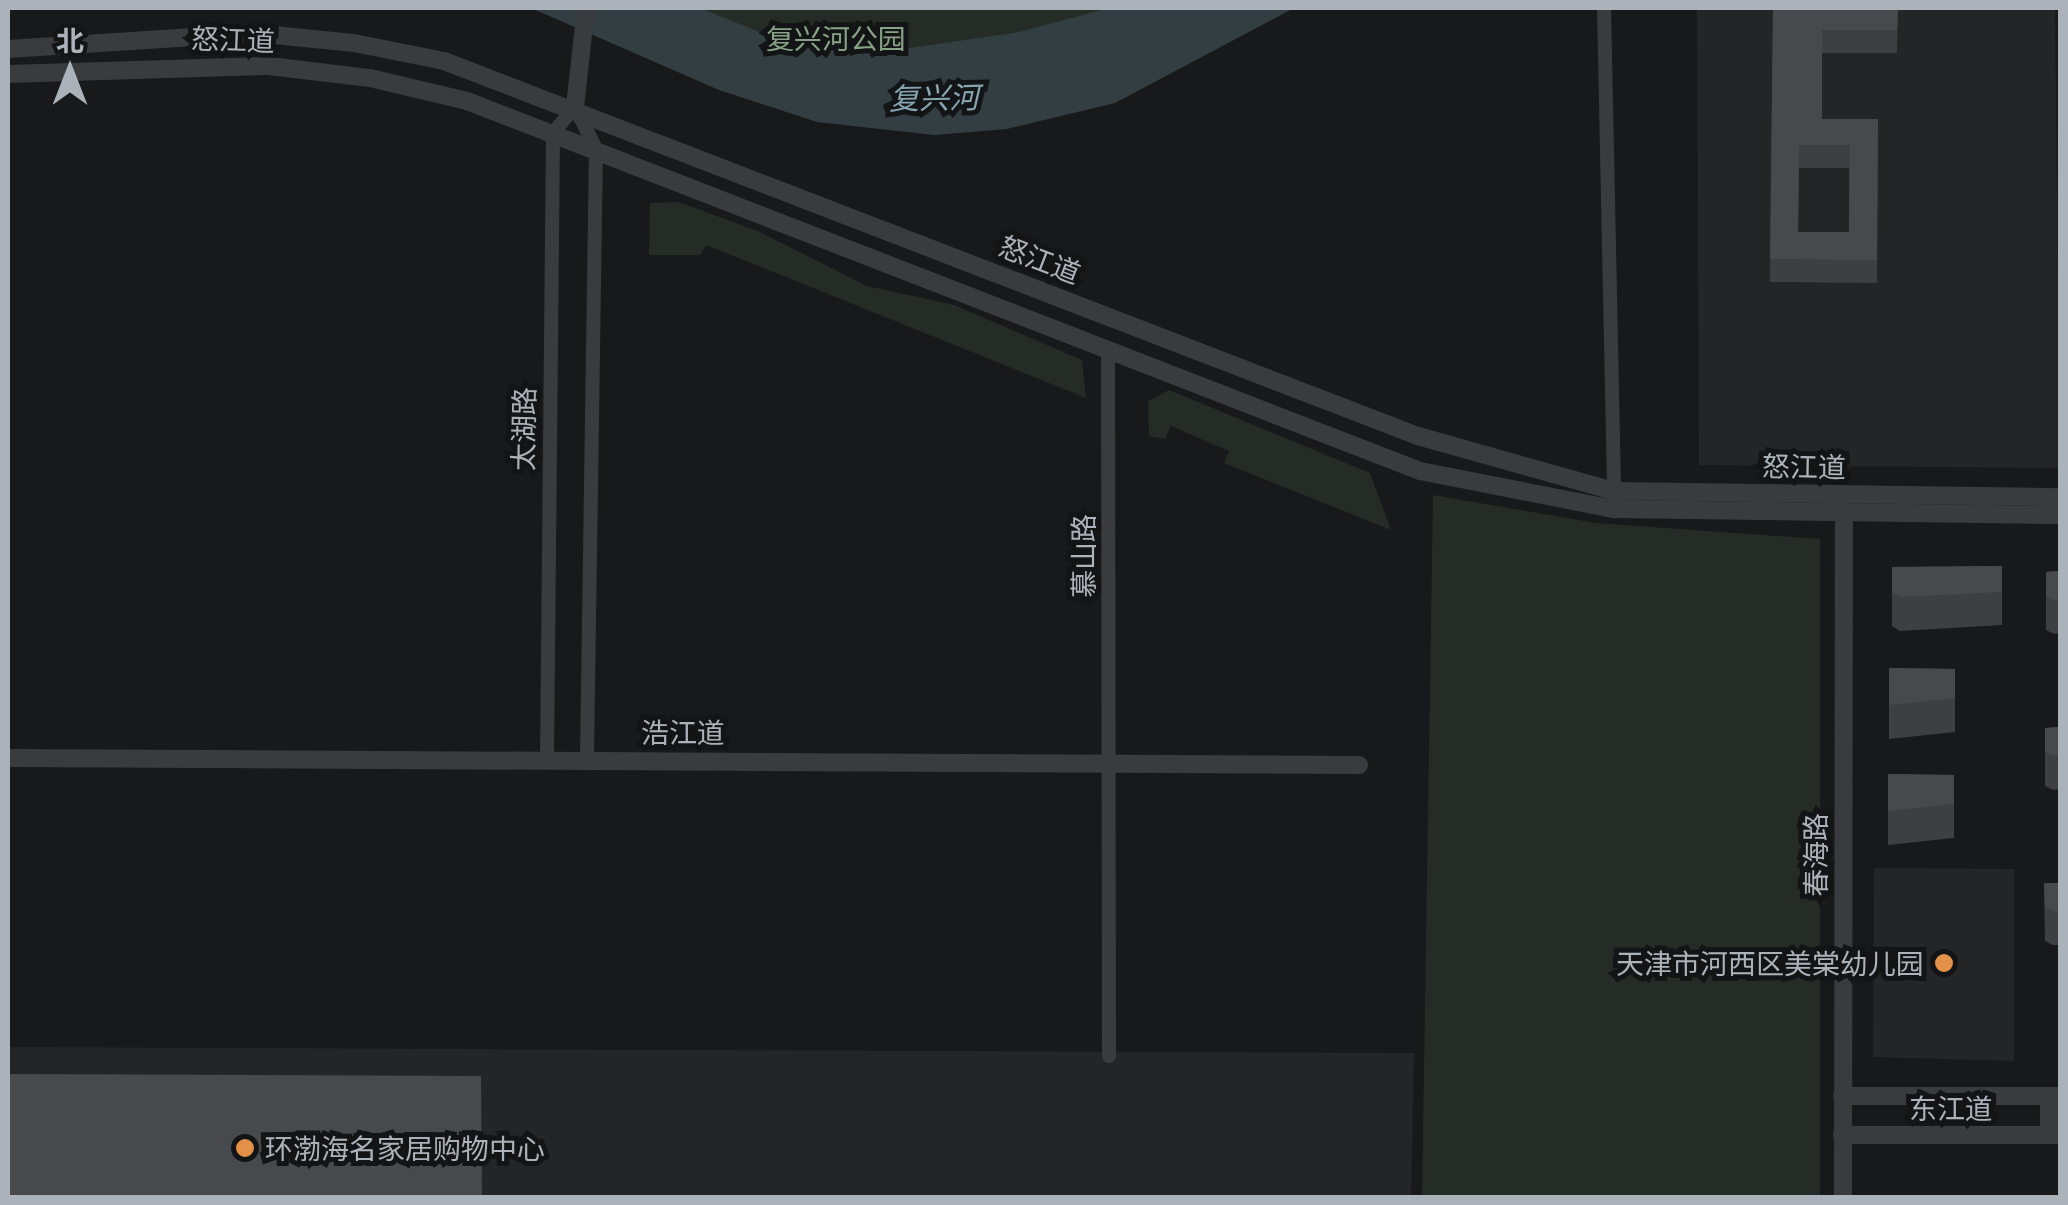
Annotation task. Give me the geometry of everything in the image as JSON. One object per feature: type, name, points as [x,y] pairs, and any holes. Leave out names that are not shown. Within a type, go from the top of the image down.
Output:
[{"type":"street","points":[[586,8],[574,107],[596,149],[587,759]]},
{"type":"street","points":[[1604,8],[1614,500]]},
{"type":"street","name":"怒江道","points":[[8,50],[254,33],[354,43],[444,62],[574,107],[1418,436],[1614,500],[2060,496]]},
{"type":"street","name":"怒江道","points":[[8,74],[269,66],[408,87],[596,149],[1420,472],[1614,500],[1844,512],[2060,515]]},
{"type":"street","points":[[553,133],[574,107]]},
{"type":"street","name":"太湖路","points":[[547,759],[553,133]]},
{"type":"street","name":"慕山路","points":[[1108,348],[1109,1056]]},
{"type":"street","name":"春海路","points":[[1843,1198],[1844,512]]},
{"type":"street","name":"浩江道","points":[[8,758],[1359,764]]},
{"type":"street","name":"东江道","points":[[1842,1096],[2055,1096]]},
{"type":"street","points":[[2055,1096],[2055,1135]]},
{"type":"street","name":"东江道","points":[[1842,1136],[2055,1135]]},
{"type":"shaded area","points":[[1697,8],[2055,8],[2060,468],[1699,465]]},
{"type":"shaded area","name":"天津市河西区美棠幼儿园","points":[[1874,868],[2014,869],[2014,1061],[1873,1057]]},
{"type":"shaded area","points":[[8,1047],[1414,1053],[1411,1197],[8,1198]]},
{"type":"green space","name":"复兴河公园","points":[[579,8],[1203,8],[840,72]]},
{"type":"green space","points":[[679,202],[760,232],[867,286],[954,305],[1082,360],[1086,398],[706,245],[700,255],[649,255],[650,203]]},
{"type":"green space","points":[[1169,390],[1370,473],[1391,530],[1224,463],[1229,451],[1171,426],[1165,439],[1149,436],[1148,401]]},
{"type":"green space","points":[[1433,495],[1596,523],[1820,539],[1820,1197],[1422,1197]]},
{"type":"water","name":"复兴河","points":[[531,8],[700,8],[777,39],[910,48],[1019,32],[1109,8],[1294,8],[1115,103],[1007,129],[934,135],[817,122],[719,90]]},
{"type":"building","points":[[1773,8],[1898,8],[1897,30],[1822,30],[1822,119],[1878,119],[1877,260],[1770,259]],"holes":[[[1799,145],[1850,145],[1849,232],[1798,232]]]},
{"type":"building","points":[[2002,566],[2002,592],[1900,597],[1892,592],[1892,567]]},
{"type":"building","points":[[2060,571],[2060,599],[2054,600],[2046,596],[2046,572]]},
{"type":"building","points":[[1889,668],[1955,669],[1955,698],[1889,705]]},
{"type":"building","points":[[2059,721],[2060,755],[2053,756],[2045,752],[2045,728],[2059,727]]},
{"type":"building","points":[[1888,774],[1954,775],[1954,804],[1888,811]]},
{"type":"building","points":[[2059,876],[2060,911],[2053,911],[2045,907],[2044,883],[2059,883]]},
{"type":"building","name":"环渤海名家居购物中心","points":[[8,1074],[481,1076],[482,1198],[8,1198]]},
{"type":"place","name":"天津市河西区美棠幼儿园","points":[[1944,963]]},
{"type":"place","name":"环渤海名家居购物中心","points":[[245,1148]]}]
